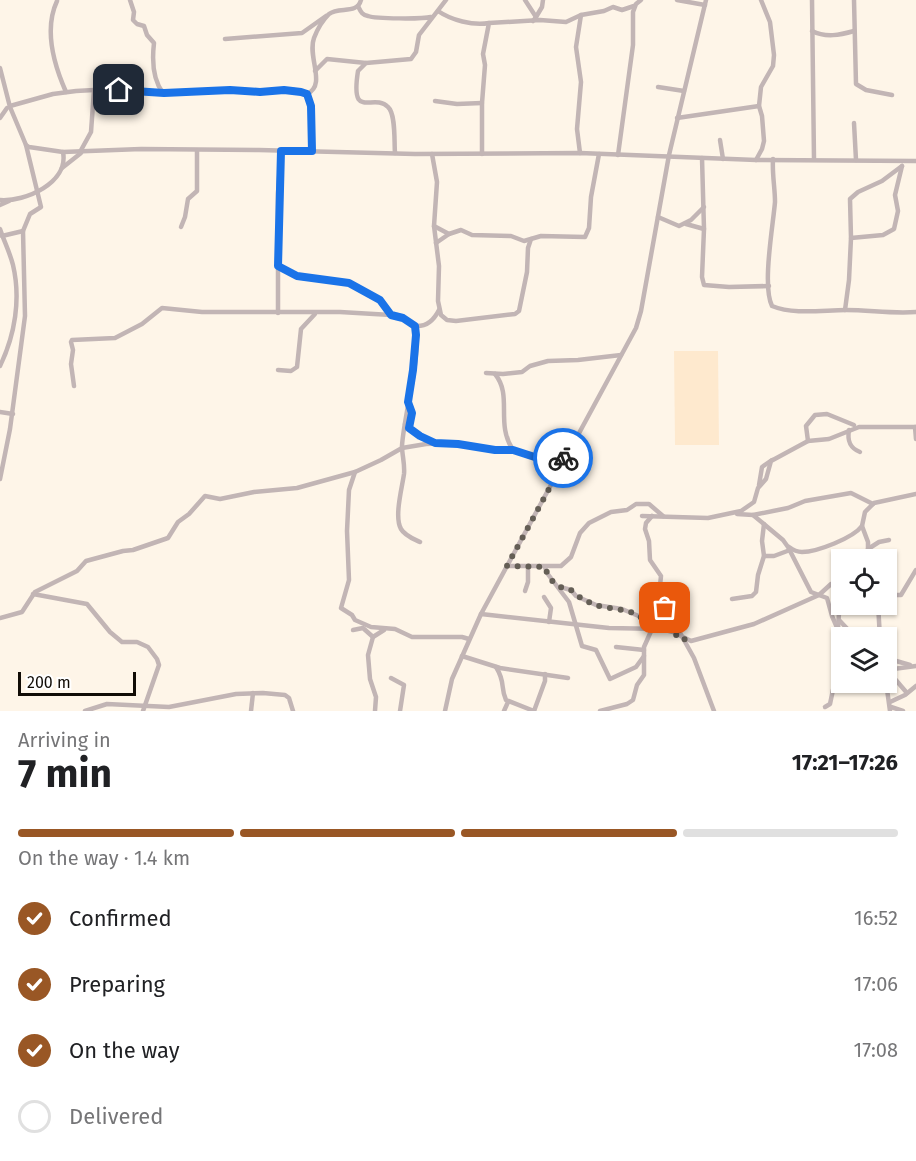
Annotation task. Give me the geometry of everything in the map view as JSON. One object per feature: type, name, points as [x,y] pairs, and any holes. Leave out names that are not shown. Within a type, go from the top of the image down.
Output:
[{"type":"street","points":[[130,0],[134,12],[133,20],[144,26],[147,35],[154,43],[153,58],[156,80],[164,93]]},
{"type":"street","points":[[225,39],[302,33],[336,11],[351,10],[358,6],[361,0]]},
{"type":"street","points":[[315,71],[327,59],[366,63],[411,59],[416,52],[419,35],[446,0]]},
{"type":"street","points":[[525,0],[535,19]]},
{"type":"street","points":[[535,19],[543,0]]},
{"type":"street","points":[[438,11],[457,21],[480,25],[535,19],[566,22],[581,15],[604,11],[615,6],[622,10],[634,6],[639,0]]},
{"type":"street","points":[[445,711],[451,684],[481,614],[638,320],[669,155],[702,2],[677,0]]},
{"type":"street","points":[[756,160],[764,141],[759,106],[761,85],[772,66],[774,55],[770,22],[761,0]]},
{"type":"street","points":[[812,0],[814,159]]},
{"type":"street","points":[[854,0],[856,84],[866,90],[892,95]]},
{"type":"street","points":[[57,1],[50,24],[56,66],[66,92]]},
{"type":"street","points":[[358,6],[361,12],[370,17],[433,16]]},
{"type":"street","points":[[618,155],[633,45],[634,6]]},
{"type":"street","points":[[581,23],[591,13]]},
{"type":"street","points":[[0,110],[66,92],[112,89],[164,93],[284,90],[307,94],[314,90],[317,84],[313,43],[328,15]]},
{"type":"street","points":[[580,153],[577,129],[581,82],[576,47],[581,15]]},
{"type":"street","points":[[482,154],[485,65],[483,54],[489,23]]},
{"type":"street","points":[[812,31],[825,35],[840,35],[854,31]]},
{"type":"street","points":[[366,63],[358,71],[357,94],[363,104],[380,103],[390,108],[395,153]]},
{"type":"street","points":[[0,68],[9,107],[26,145],[41,207],[30,214],[23,231],[25,316],[13,414],[0,479]]},
{"type":"street","points":[[658,87],[684,91]]},
{"type":"street","points":[[0,205],[38,192],[81,152],[91,132],[94,90]]},
{"type":"street","points":[[307,94],[311,106],[312,151]]},
{"type":"street","points":[[435,101],[457,104],[482,103]]},
{"type":"street","points":[[677,118],[759,106]]},
{"type":"street","points":[[0,118],[9,107]]},
{"type":"street","points":[[854,123],[856,160]]},
{"type":"street","points":[[720,140],[723,159]]},
{"type":"street","points":[[26,145],[63,152],[141,149],[432,154],[580,153],[756,160],[814,159],[903,163],[916,161]]},
{"type":"street","points":[[181,227],[188,199],[197,191],[197,151]]},
{"type":"street","points":[[278,313],[281,151]]},
{"type":"street","points":[[62,168],[63,152]]},
{"type":"street","points":[[432,154],[436,182],[434,226],[439,310],[444,319],[469,320],[517,313],[520,309],[531,239]]},
{"type":"street","points":[[436,243],[449,234],[461,230],[478,236],[511,236],[524,241],[541,236],[585,237],[589,228],[591,197],[599,154]]},
{"type":"street","points":[[702,158],[704,207],[702,277],[704,285],[769,286]]},
{"type":"street","points":[[773,159],[775,200],[769,286],[772,306],[891,314],[916,312]]},
{"type":"street","points":[[845,310],[851,238],[850,199],[858,192],[882,181],[903,163]]},
{"type":"street","points":[[851,238],[884,235],[894,230],[898,211],[896,195],[903,163]]},
{"type":"street","points":[[0,200],[12,200]]},
{"type":"street","points":[[686,224],[704,207]]},
{"type":"street","points":[[658,217],[676,225],[686,224],[704,229]]},
{"type":"street","points":[[434,226],[449,234]]},
{"type":"street","points":[[0,229],[13,263],[16,303],[11,337],[0,366]]},
{"type":"street","points":[[2,236],[23,231]]},
{"type":"street","points":[[278,266],[297,276],[349,283],[380,300],[391,315]]},
{"type":"street","points":[[74,386],[71,342],[75,338],[115,338],[142,324],[162,308],[202,312],[315,314],[340,312],[391,315],[403,318],[415,326],[435,318],[439,310]]},
{"type":"street","points":[[278,370],[291,370],[297,367],[302,329],[315,314]]},
{"type":"street","points":[[415,326],[413,370],[407,426],[402,448],[404,469],[399,523],[403,531],[420,542]]},
{"type":"street","points":[[486,373],[522,372],[530,366],[549,361],[621,355]]},
{"type":"street","points":[[495,374],[503,388],[505,435],[513,450]]},
{"type":"street","points":[[0,412],[13,414]]},
{"type":"street","points":[[808,441],[806,426],[811,418],[819,414],[827,414],[854,425]]},
{"type":"street","points":[[407,426],[420,436],[435,443]]},
{"type":"street","points":[[642,516],[708,518],[734,513],[750,506],[766,478],[773,459],[808,441],[830,439],[859,427],[876,426],[916,427],[916,439]]},
{"type":"street","points":[[849,430],[850,444],[860,452]]},
{"type":"street","points":[[0,618],[22,612],[38,590],[77,571],[87,561],[133,550],[168,538],[178,522],[189,514],[205,496],[220,499],[254,492],[292,489],[355,472],[402,448],[435,443],[513,450],[551,461],[558,461],[567,456]]},
{"type":"street","points":[[355,472],[349,490],[346,549],[349,580],[340,606],[342,609],[352,615],[354,620],[371,627],[384,630],[395,629],[419,638],[462,637],[469,639]]},
{"type":"street","points":[[734,513],[753,515],[788,508],[805,501],[851,493],[873,504]]},
{"type":"street","points":[[868,549],[862,526],[865,512],[873,504],[916,494]]},
{"type":"street","points":[[507,566],[561,566],[576,547],[584,527],[600,516],[611,512],[627,510],[636,504],[644,503],[649,504],[663,516]]},
{"type":"street","points":[[753,515],[789,549],[811,591],[827,598],[837,627]]},
{"type":"street","points":[[652,516],[646,523],[645,529],[649,541],[650,560],[661,576],[659,595],[694,658],[714,711]]},
{"type":"street","points":[[732,599],[755,594],[764,556],[762,541],[764,523]]},
{"type":"street","points":[[764,556],[774,556],[789,549],[801,552],[818,549],[852,536],[862,526]]},
{"type":"street","points":[[868,549],[879,542],[889,540]]},
{"type":"street","points":[[525,591],[529,577],[528,567]]},
{"type":"street","points":[[545,567],[570,604],[582,646],[596,650],[610,679],[636,667],[644,656]]},
{"type":"street","points":[[897,595],[901,595],[916,570]]},
{"type":"street","points":[[481,614],[549,622],[667,630],[685,640],[694,641],[754,624],[819,595],[831,584]]},
{"type":"street","points":[[560,587],[571,590],[576,596],[596,605],[622,609],[641,617],[650,629]]},
{"type":"street","points":[[33,594],[87,604],[122,642],[137,642],[150,649],[159,664],[144,709]]},
{"type":"street","points":[[544,597],[551,608],[549,622]]},
{"type":"street","points":[[838,627],[839,615]]},
{"type":"street","points":[[839,620],[846,627]]},
{"type":"street","points":[[352,630],[363,628],[373,636]]},
{"type":"street","points":[[600,711],[632,702],[637,685],[644,675],[644,650],[650,629]]},
{"type":"street","points":[[375,711],[376,697],[370,679],[367,657],[373,636],[384,630]]},
{"type":"street","points":[[616,647],[644,650]]},
{"type":"street","points":[[462,656],[496,667],[568,678]]},
{"type":"street","points":[[897,661],[914,666]]},
{"type":"street","points":[[897,668],[914,666]]},
{"type":"street","points":[[496,667],[502,677],[503,695],[508,702],[534,711],[545,681],[545,674]]},
{"type":"street","points":[[391,678],[404,685],[400,711]]},
{"type":"street","points":[[897,681],[907,693]]},
{"type":"street","points":[[890,707],[916,687]]},
{"type":"street","points":[[251,711],[253,693]]},
{"type":"street","points":[[86,711],[110,704],[144,709],[169,707],[253,693],[285,695],[289,698],[293,711]]},
{"type":"street","points":[[825,707],[831,704],[833,693]]},
{"type":"street","points":[[504,711],[508,702]]},
{"type":"street","points":[[890,707],[903,711]]},
{"type":"shaded area","points":[[674,351],[718,351],[719,445],[675,445]]},
{"type":"way so far","points":[[563,458],[567,456],[507,566],[545,567],[558,586],[571,590],[576,596],[599,606],[627,611],[641,617],[649,629],[667,630],[685,640],[665,608]]},
{"type":"route","points":[[119,90],[164,93],[294,90],[307,94],[311,106],[312,151],[281,151],[278,266],[297,276],[343,281],[356,286],[380,300],[391,315],[403,318],[415,326],[413,370],[408,402],[412,409],[409,428],[420,436],[435,443],[469,445],[495,450],[508,449],[547,461],[558,461],[563,458]]}]
